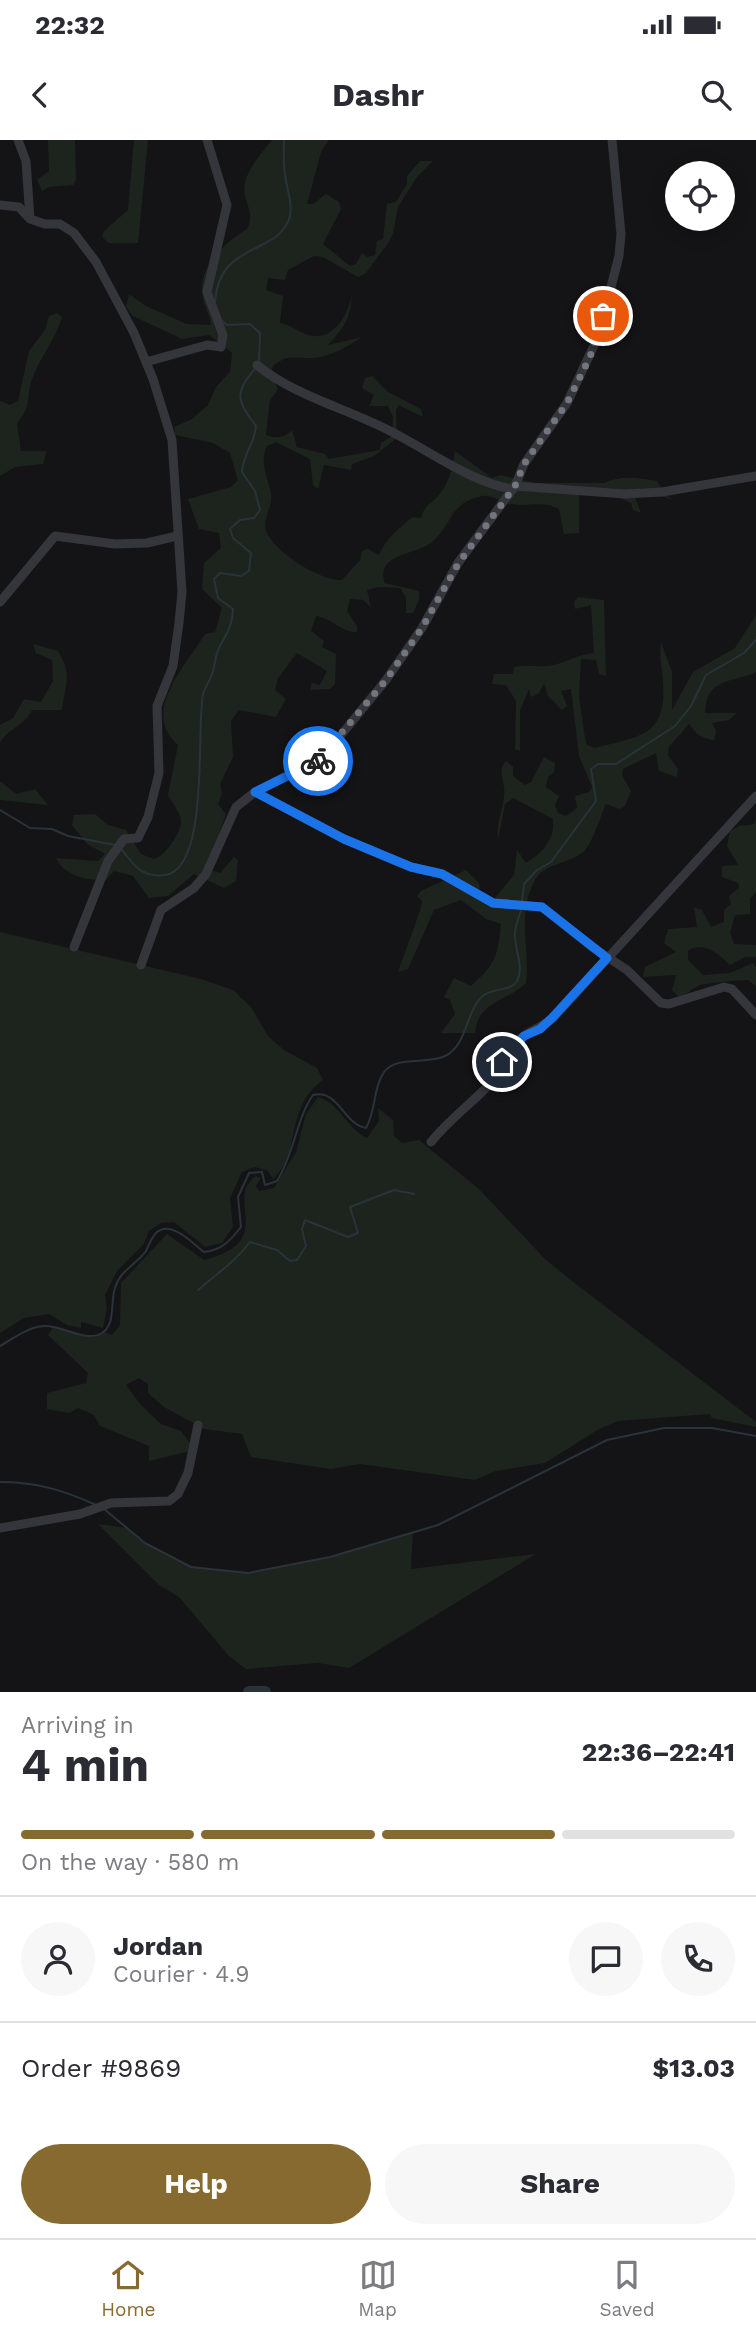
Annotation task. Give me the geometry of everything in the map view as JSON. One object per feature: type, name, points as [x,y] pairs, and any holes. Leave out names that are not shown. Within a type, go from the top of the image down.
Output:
[{"type":"street","points":[[18,140],[26,161],[30,219]]},
{"type":"street","points":[[146,362],[207,345],[221,347],[223,335],[212,313],[207,292],[227,205],[207,140]]},
{"type":"street","points":[[141,965],[161,910],[194,888],[206,874],[227,820],[236,807],[255,792],[324,757],[386,680],[422,628],[458,564],[514,487],[524,464],[567,403],[598,337],[619,256],[621,234],[612,140]]},
{"type":"street","points":[[0,205],[19,207],[30,219],[45,224],[60,224],[74,233],[96,262],[146,362],[172,440],[182,592],[173,666],[157,706],[159,773],[138,838],[124,839],[108,861],[74,947]]},
{"type":"street","points":[[257,365],[284,384],[423,446],[483,483],[625,494],[756,476]]},
{"type":"street","points":[[0,602],[55,536],[115,544],[146,543],[177,536]]},
{"type":"street","points":[[255,792],[344,839],[411,867],[442,874],[493,903],[542,907],[607,958],[627,970],[661,1003],[669,1004],[724,987],[732,989],[756,1015]]},
{"type":"street","points":[[431,1142],[447,1122],[489,1085],[502,1062],[524,1036],[540,1029],[552,1018],[723,836],[738,813],[756,796]]},
{"type":"street","points":[[0,1528],[80,1514],[111,1503],[169,1500],[178,1494],[188,1473],[198,1425]]},
{"type":"shaded area","points":[[48,140],[75,140],[76,179],[73,185],[49,187],[42,191],[37,180],[49,171]]},
{"type":"shaded area","points":[[134,140],[148,140],[138,243],[109,243],[102,237],[104,231],[128,210]]},
{"type":"shaded area","points":[[272,140],[329,140],[321,152],[307,204],[313,204],[326,194],[339,202],[341,209],[323,244],[350,266],[356,264],[362,253],[367,257],[375,255],[377,241],[383,239],[387,204],[396,202],[407,184],[407,176],[420,161],[433,161],[417,177],[398,207],[393,234],[366,273],[358,277],[323,257],[314,256],[288,270],[285,280],[268,278],[266,290],[283,296],[280,323],[311,336],[329,333],[346,313],[352,295],[350,311],[346,322],[328,345],[362,337],[327,355],[288,358],[273,366],[271,373],[278,390],[270,400],[266,435],[280,437],[292,430],[297,447],[325,454],[329,459],[380,450],[381,443],[392,436],[393,417],[388,406],[369,406],[374,395],[362,388],[365,378],[372,376],[388,392],[421,409],[423,417],[399,405],[396,410],[397,438],[374,456],[352,464],[351,470],[324,465],[318,489],[313,485],[310,459],[276,442],[267,446],[264,465],[271,499],[265,526],[278,548],[299,564],[322,576],[342,580],[360,560],[362,551],[368,549],[379,555],[385,543],[398,529],[413,517],[421,518],[426,507],[445,485],[455,451],[492,478],[500,475],[535,483],[604,483],[623,478],[644,479],[657,481],[673,500],[654,494],[635,498],[641,513],[633,510],[631,503],[618,497],[579,494],[579,533],[564,534],[559,509],[553,506],[512,504],[485,496],[463,504],[432,542],[391,560],[386,566],[383,573],[385,583],[419,591],[419,600],[413,613],[406,613],[406,597],[400,588],[379,587],[367,590],[371,607],[363,600],[350,599],[347,611],[357,626],[357,632],[316,616],[311,631],[324,641],[322,647],[336,654],[335,684],[330,689],[310,690],[312,683],[320,685],[327,671],[297,653],[278,678],[275,690],[286,699],[276,717],[239,710],[231,721],[233,757],[220,784],[222,794],[218,804],[226,814],[207,869],[220,873],[234,857],[238,860],[236,881],[224,888],[194,874],[168,896],[149,898],[133,876],[114,871],[106,880],[92,880],[71,873],[56,858],[98,861],[105,854],[87,844],[72,825],[74,815],[95,814],[108,825],[126,830],[141,854],[154,859],[167,849],[179,830],[180,817],[168,795],[178,745],[167,732],[165,704],[178,674],[205,634],[215,632],[222,608],[202,589],[204,563],[221,548],[219,533],[199,529],[188,499],[231,487],[238,480],[230,453],[213,443],[175,435],[174,427],[192,419],[208,405],[216,387],[230,372],[232,353],[209,335],[182,339],[133,316],[126,307],[129,294],[146,306],[187,324],[211,325],[202,293],[205,273],[216,255],[247,229],[250,216],[244,188],[246,180],[252,165]]},
{"type":"shaded area","points":[[57,313],[62,317],[59,326],[34,373],[27,407],[17,423],[21,451],[47,451],[43,464],[15,467],[0,476],[0,401],[10,405],[18,401],[29,351],[45,330],[49,316]]},
{"type":"shaded area","points":[[578,597],[604,600],[606,676],[599,674],[596,660],[581,659],[579,697],[587,745],[595,748],[625,740],[647,731],[655,724],[663,699],[661,642],[672,672],[672,710],[693,672],[735,648],[756,615],[756,672],[722,683],[710,693],[705,713],[737,713],[729,720],[712,723],[716,731],[714,741],[698,735],[689,724],[669,747],[668,755],[678,769],[677,777],[659,771],[656,753],[623,769],[622,775],[631,791],[625,806],[619,809],[606,804],[593,837],[583,852],[543,871],[534,882],[525,919],[526,983],[487,1008],[477,1022],[475,1033],[441,1033],[455,1014],[450,1000],[444,997],[454,978],[471,986],[485,972],[497,952],[501,924],[486,919],[461,900],[434,910],[408,969],[398,972],[421,908],[422,901],[417,896],[421,891],[466,870],[479,883],[481,898],[494,899],[514,875],[517,850],[526,863],[550,840],[553,819],[513,798],[505,804],[498,840],[504,795],[502,771],[506,761],[513,767],[513,776],[525,785],[531,782],[544,757],[555,763],[554,772],[548,777],[546,787],[559,796],[555,805],[558,813],[566,816],[577,808],[575,796],[589,792],[592,787],[579,756],[571,689],[561,691],[567,706],[562,710],[548,696],[544,684],[539,693],[531,697],[529,689],[520,711],[520,751],[515,749],[516,701],[506,685],[492,684],[494,674],[513,674],[514,667],[550,666],[594,653],[591,605],[575,609],[574,602]]},
{"type":"shaded area","points":[[33,644],[58,651],[63,660],[67,680],[62,710],[32,710],[0,743],[0,725],[13,718],[24,699],[41,702],[53,681],[52,660],[36,653]]},
{"type":"shaded area","points":[[0,781],[16,794],[35,789],[48,805],[0,800]]},
{"type":"shaded area","points":[[756,818],[756,892],[750,899],[750,914],[735,915],[730,933],[734,944],[756,945],[756,957],[745,957],[730,965],[716,953],[699,947],[688,951],[688,960],[703,975],[730,973],[753,963],[756,967],[756,986],[748,980],[710,983],[700,985],[679,997],[672,990],[676,975],[643,977],[645,967],[676,952],[664,943],[668,929],[697,927],[694,907],[702,910],[711,927],[724,922],[724,910],[731,904],[729,896],[739,888],[738,883],[722,877],[722,866],[738,865],[727,846],[730,831],[739,826],[755,824]]},
{"type":"shaded area","points":[[0,932],[201,979],[233,990],[251,1007],[268,1036],[284,1050],[317,1068],[323,1080],[311,1091],[303,1104],[288,1156],[273,1179],[268,1171],[255,1167],[242,1172],[230,1198],[233,1227],[222,1243],[205,1247],[174,1222],[161,1223],[149,1231],[144,1244],[117,1271],[105,1295],[107,1308],[103,1328],[81,1322],[81,1328],[67,1325],[49,1314],[24,1318],[0,1333]]},
{"type":"shaded area","points":[[318,1097],[332,1105],[353,1128],[367,1138],[379,1121],[378,1108],[393,1120],[394,1136],[402,1143],[419,1140],[479,1189],[545,1259],[756,1422],[756,1427],[712,1418],[710,1414],[618,1421],[599,1429],[545,1463],[496,1471],[475,1480],[360,1464],[331,1469],[251,1457],[242,1434],[204,1429],[164,1407],[148,1393],[148,1384],[139,1378],[126,1385],[141,1405],[161,1424],[181,1431],[195,1450],[149,1461],[149,1446],[100,1426],[94,1415],[78,1408],[69,1413],[47,1409],[47,1393],[86,1383],[88,1373],[48,1335],[54,1326],[93,1337],[104,1332],[112,1335],[120,1325],[121,1283],[167,1234],[204,1260],[226,1252],[239,1242],[245,1231],[244,1196],[247,1185],[256,1176],[261,1178],[256,1186],[259,1191],[274,1188],[296,1152],[306,1114]]},
{"type":"shaded area","points":[[98,1524],[128,1528],[145,1543],[191,1567],[248,1573],[330,1557],[413,1532],[411,1569],[536,1554],[349,1668],[318,1663],[246,1669],[229,1656],[179,1597],[159,1585]]},
{"type":"waterway","points":[[215,302],[219,282],[227,268],[238,258],[274,238],[284,229],[290,216],[284,140]]},
{"type":"waterway","points":[[221,320],[227,325],[250,324],[260,333],[259,360]]},
{"type":"waterway","points":[[122,850],[145,873],[165,875],[179,867],[189,849],[198,795],[203,694],[233,615],[233,609],[218,598],[214,579],[220,573],[241,576],[249,571],[251,553],[233,538],[230,529],[240,520],[254,518],[260,510],[255,491],[242,472],[256,426],[240,398],[243,385],[255,369]]},
{"type":"waterway","points":[[522,901],[524,884],[537,870],[551,862],[596,801],[591,769],[598,764],[616,764],[675,726],[691,706],[706,675],[744,653],[756,640]]},
{"type":"waterway","points":[[0,810],[30,828],[52,829],[68,836],[115,845]]},
{"type":"waterway","points":[[0,1346],[27,1331],[44,1326],[89,1336],[102,1333],[111,1318],[117,1282],[146,1251],[155,1234],[163,1229],[182,1234],[204,1252],[225,1244],[241,1227],[238,1197],[249,1173],[262,1172],[265,1185],[277,1181],[313,1095],[329,1097],[352,1120],[366,1128],[384,1072],[396,1064],[438,1059],[452,1052],[461,1039],[478,1001],[488,993],[515,984],[520,974],[515,931],[521,910]]},
{"type":"waterway","points":[[198,1290],[250,1242],[277,1250],[290,1261],[297,1260],[306,1246],[302,1229],[305,1220],[348,1237],[358,1233],[350,1207],[394,1190],[414,1194]]},
{"type":"waterway","points":[[104,1509],[145,1543],[191,1567],[248,1573],[330,1557],[438,1525],[607,1440],[664,1428],[712,1428],[756,1436]]},
{"type":"waterway","points":[[0,1482],[26,1483],[49,1488],[96,1505]]},
{"type":"waterway","points":[[249,1692],[265,1692]]},
{"type":"way so far","points":[[318,761],[386,680],[422,628],[458,564],[515,486],[514,482],[524,464],[540,445],[567,403],[590,357],[603,316]]},
{"type":"route","points":[[318,761],[255,792],[302,820],[411,867],[442,874],[493,903],[542,907],[607,958],[552,1018],[540,1029],[524,1036],[502,1062]]}]
